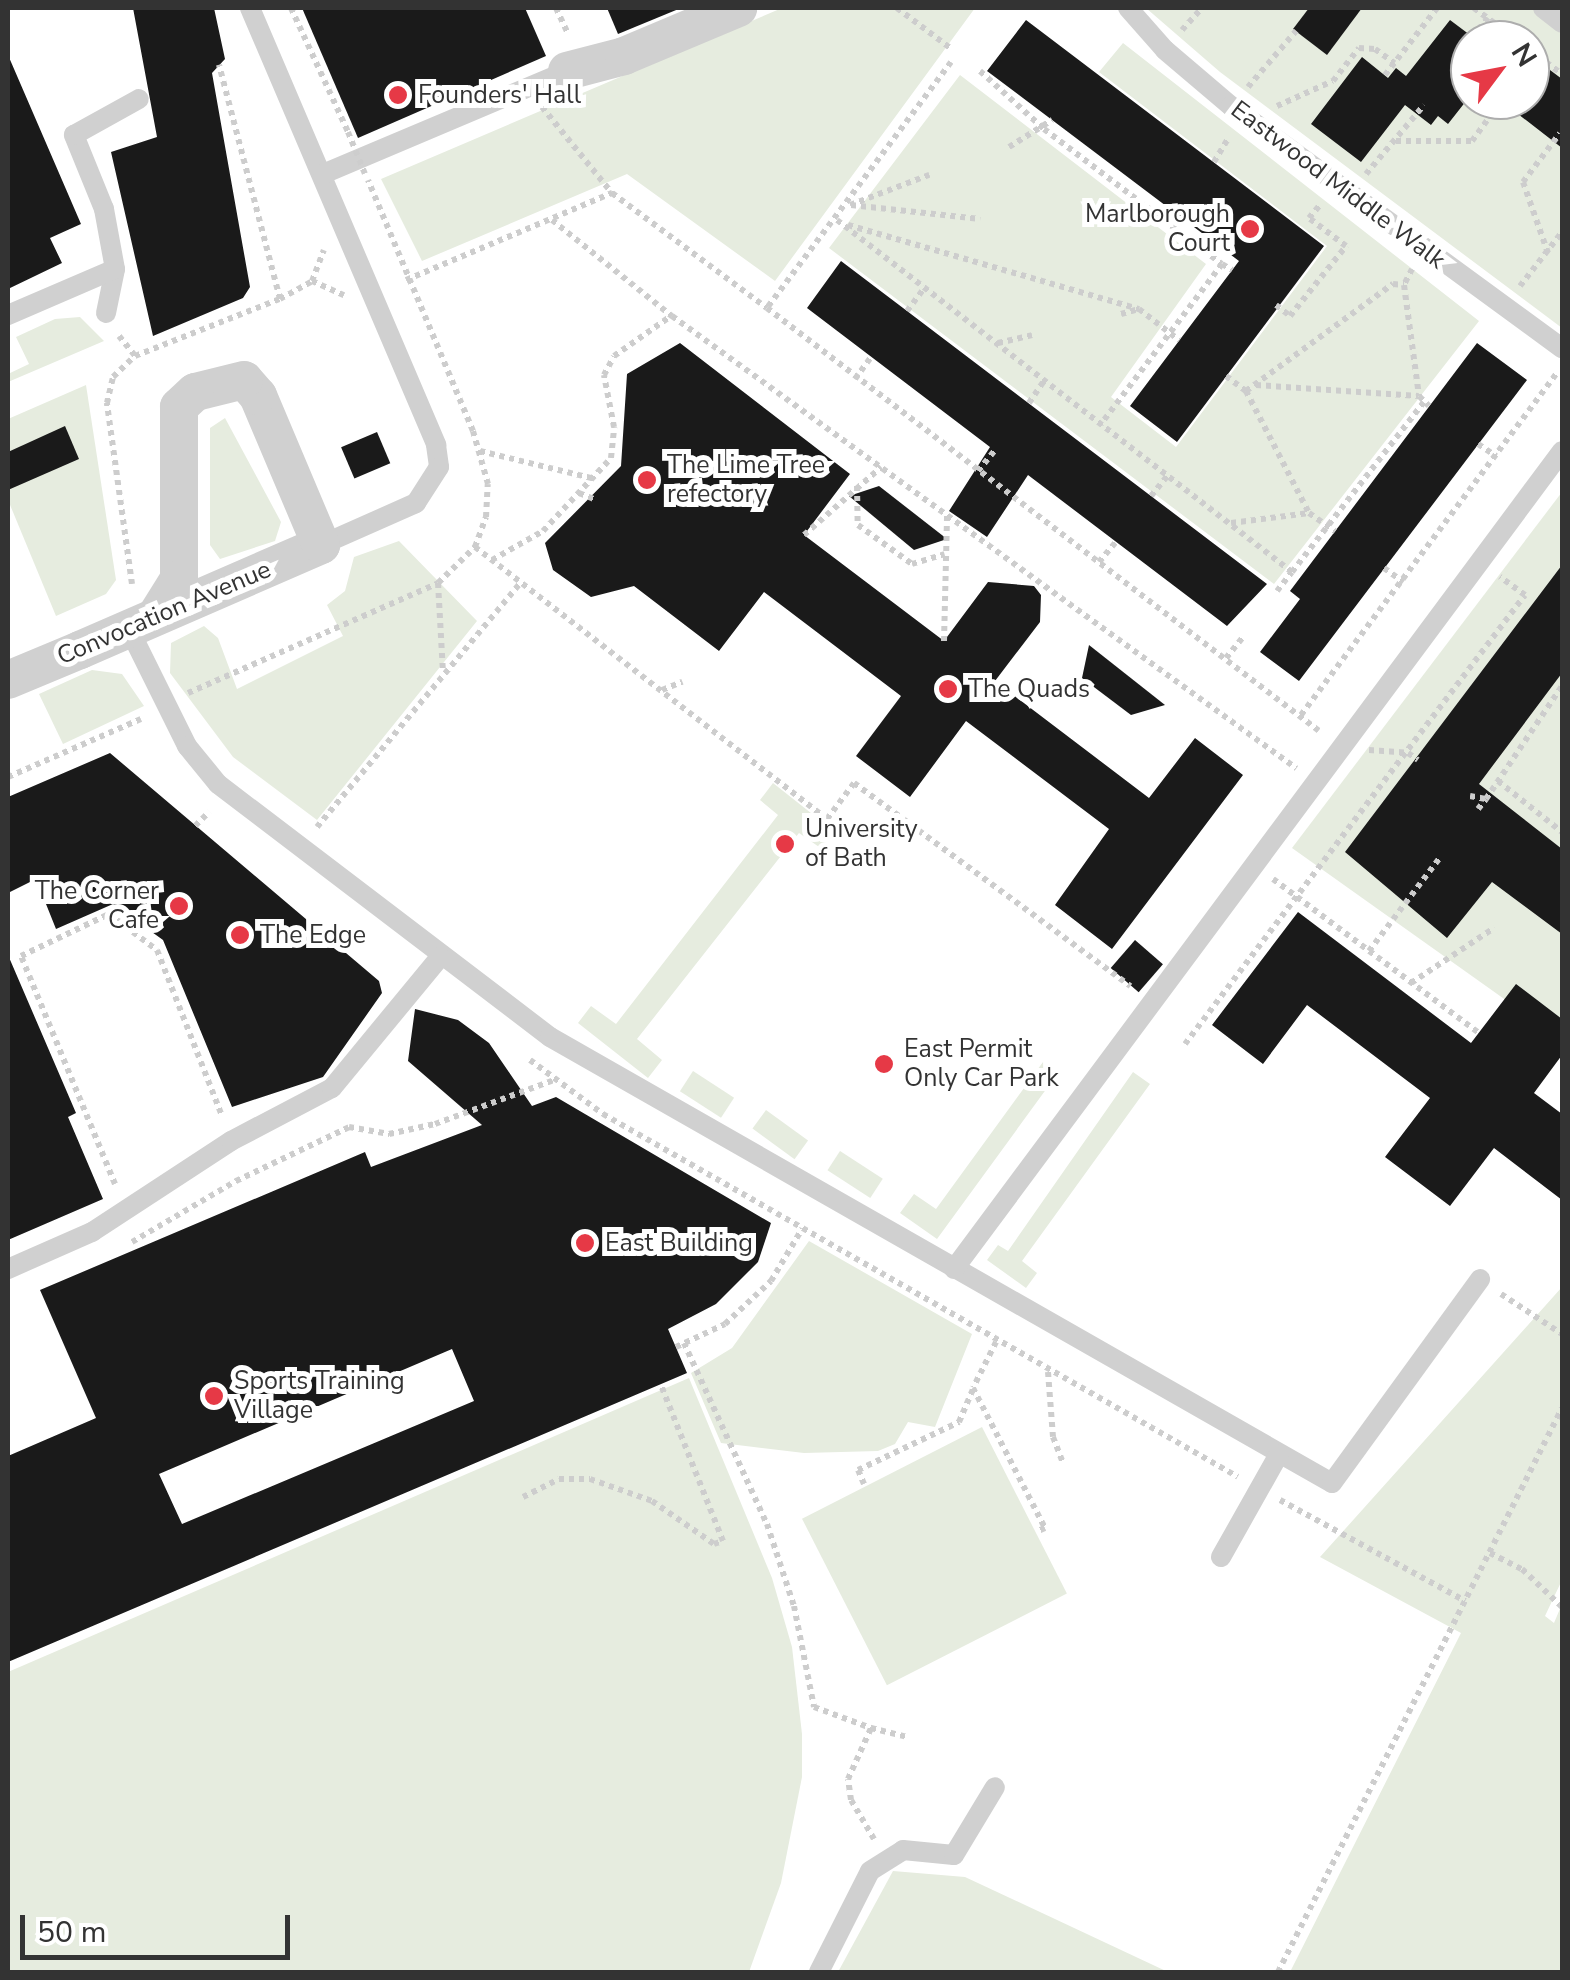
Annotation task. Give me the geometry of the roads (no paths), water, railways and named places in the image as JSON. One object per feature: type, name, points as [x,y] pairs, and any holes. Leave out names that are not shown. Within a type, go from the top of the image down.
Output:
[{"type":"street","points":[[567,71],[624,56],[738,8]]},
{"type":"street","points":[[136,614],[178,579],[177,419],[195,392],[236,379],[252,386],[321,545]]},
{"type":"street","name":"Convocation Avenue","points":[[8,680],[136,614],[321,545]]},
{"type":"lane","points":[[250,8],[374,294],[440,467],[416,503],[321,545]]},
{"type":"lane","name":"Eastwood Middle Walk","points":[[1128,8],[1165,50],[1240,112],[1562,348]]},
{"type":"lane","points":[[1543,8],[1562,23]]},
{"type":"lane","points":[[323,174],[567,71]]},
{"type":"lane","points":[[106,312],[115,269],[104,209],[74,135],[139,99]]},
{"type":"lane","points":[[8,315],[115,269]]},
{"type":"lane","points":[[954,1269],[1562,451]]},
{"type":"lane","points":[[136,614],[202,767],[299,849],[550,1037],[1332,1482],[1480,1279]]},
{"type":"lane","points":[[8,1269],[92,1232],[231,1141],[332,1088],[440,957]]},
{"type":"lane","points":[[1220,1557],[1279,1454]]},
{"type":"lane","points":[[819,1972],[870,1871],[884,1857],[903,1850],[954,1855],[995,1786]]},
{"type":"place","name":"Founders' Hall","points":[[398,95]]},
{"type":"place","name":"Marlborough Court","points":[[1250,229]]},
{"type":"place","name":"The Lime Tree refectory","points":[[647,480]]},
{"type":"place","name":"The Quads","points":[[948,689]]},
{"type":"place","name":"University of Bath","points":[[785,844]]},
{"type":"place","name":"The Corner Cafe","points":[[179,906]]},
{"type":"place","name":"The Edge","points":[[240,935]]},
{"type":"place","name":"East Permit Only Car Park","points":[[884,1064]]},
{"type":"place","name":"East Building","points":[[585,1243]]},
{"type":"place","name":"Sports Training Village","points":[[214,1396]]}]
